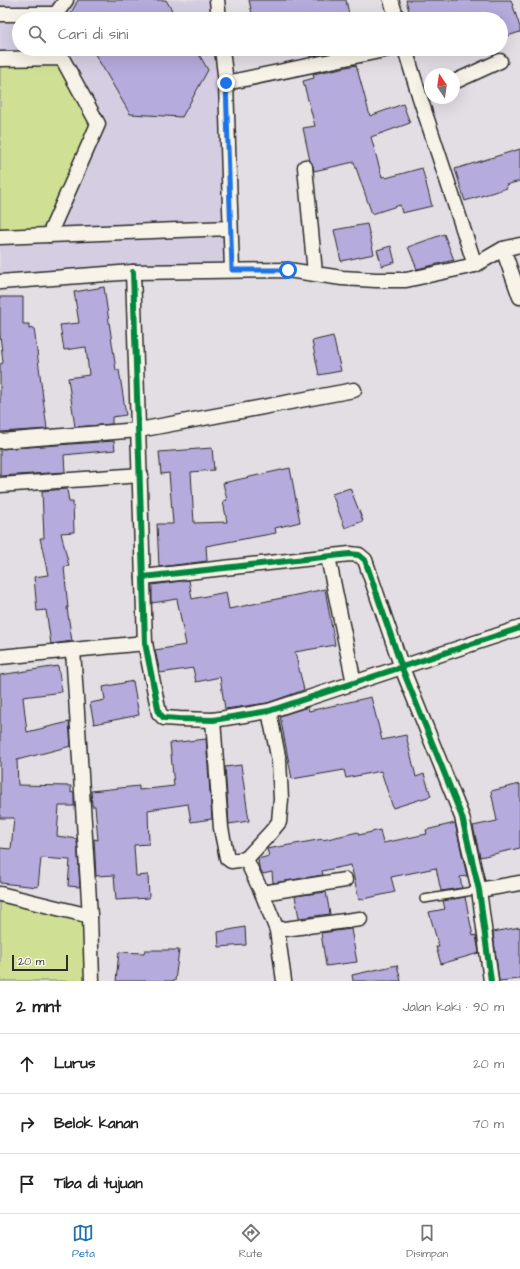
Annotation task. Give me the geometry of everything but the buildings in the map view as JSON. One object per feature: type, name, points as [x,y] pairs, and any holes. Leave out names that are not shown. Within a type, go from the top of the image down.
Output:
[{"type":"street","points":[[59,12],[66,0]]},
{"type":"street","points":[[217,0],[218,12]]},
{"type":"street","points":[[391,0],[395,12]]},
{"type":"street","points":[[0,14],[12,15]]},
{"type":"street","points":[[0,59],[30,56]]},
{"type":"street","points":[[49,235],[98,124],[63,56]]},
{"type":"street","points":[[223,56],[226,83],[232,270]]},
{"type":"street","points":[[226,83],[355,56]]},
{"type":"street","points":[[408,56],[424,93]]},
{"type":"street","points":[[460,79],[500,60]]},
{"type":"street","points":[[428,104],[475,265]]},
{"type":"street","points":[[305,167],[315,273]]},
{"type":"street","points":[[0,237],[230,228]]},
{"type":"street","points":[[0,282],[133,272],[232,270],[288,270],[342,278],[406,280],[475,265],[503,249],[520,245]]},
{"type":"street","points":[[503,249],[520,297]]},
{"type":"street","points":[[133,272],[145,643],[159,713],[164,718],[213,720],[268,711],[520,628]]},
{"type":"street","points":[[0,441],[139,430],[354,390]]},
{"type":"street","points":[[0,485],[140,475]]},
{"type":"street","points":[[143,577],[350,554],[359,555],[365,560],[402,668],[462,817],[479,890],[491,981]]},
{"type":"street","points":[[328,557],[354,683]]},
{"type":"street","points":[[0,657],[145,643]]},
{"type":"street","points":[[73,650],[90,916],[92,981]]},
{"type":"street","points":[[213,720],[221,828],[227,858],[231,861],[246,859],[279,822],[281,799],[279,761],[268,711]]},
{"type":"street","points":[[246,859],[277,930],[284,981]]},
{"type":"street","points":[[262,893],[345,880]]},
{"type":"street","points":[[479,890],[520,882]]},
{"type":"street","points":[[0,894],[90,916]]},
{"type":"street","points":[[277,930],[360,918]]},
{"type":"lane","points":[[424,899],[479,890]]},
{"type":"shaded area","points":[[0,0],[217,0],[218,12],[12,12],[12,56],[222,56],[232,270],[0,282]]},
{"type":"green space","points":[[62,58],[98,124],[49,235],[0,237],[0,59]]},
{"type":"green space","points":[[0,901],[84,922],[85,981],[0,981]]},
{"type":"cycle path","points":[[133,272],[145,643],[159,713],[164,718],[213,720],[269,711],[520,628]]},
{"type":"cycle path","points":[[143,577],[350,554],[359,555],[365,560],[402,668],[462,817],[479,890],[491,981]]},
{"type":"route","points":[[226,83],[232,270],[288,270]]}]
